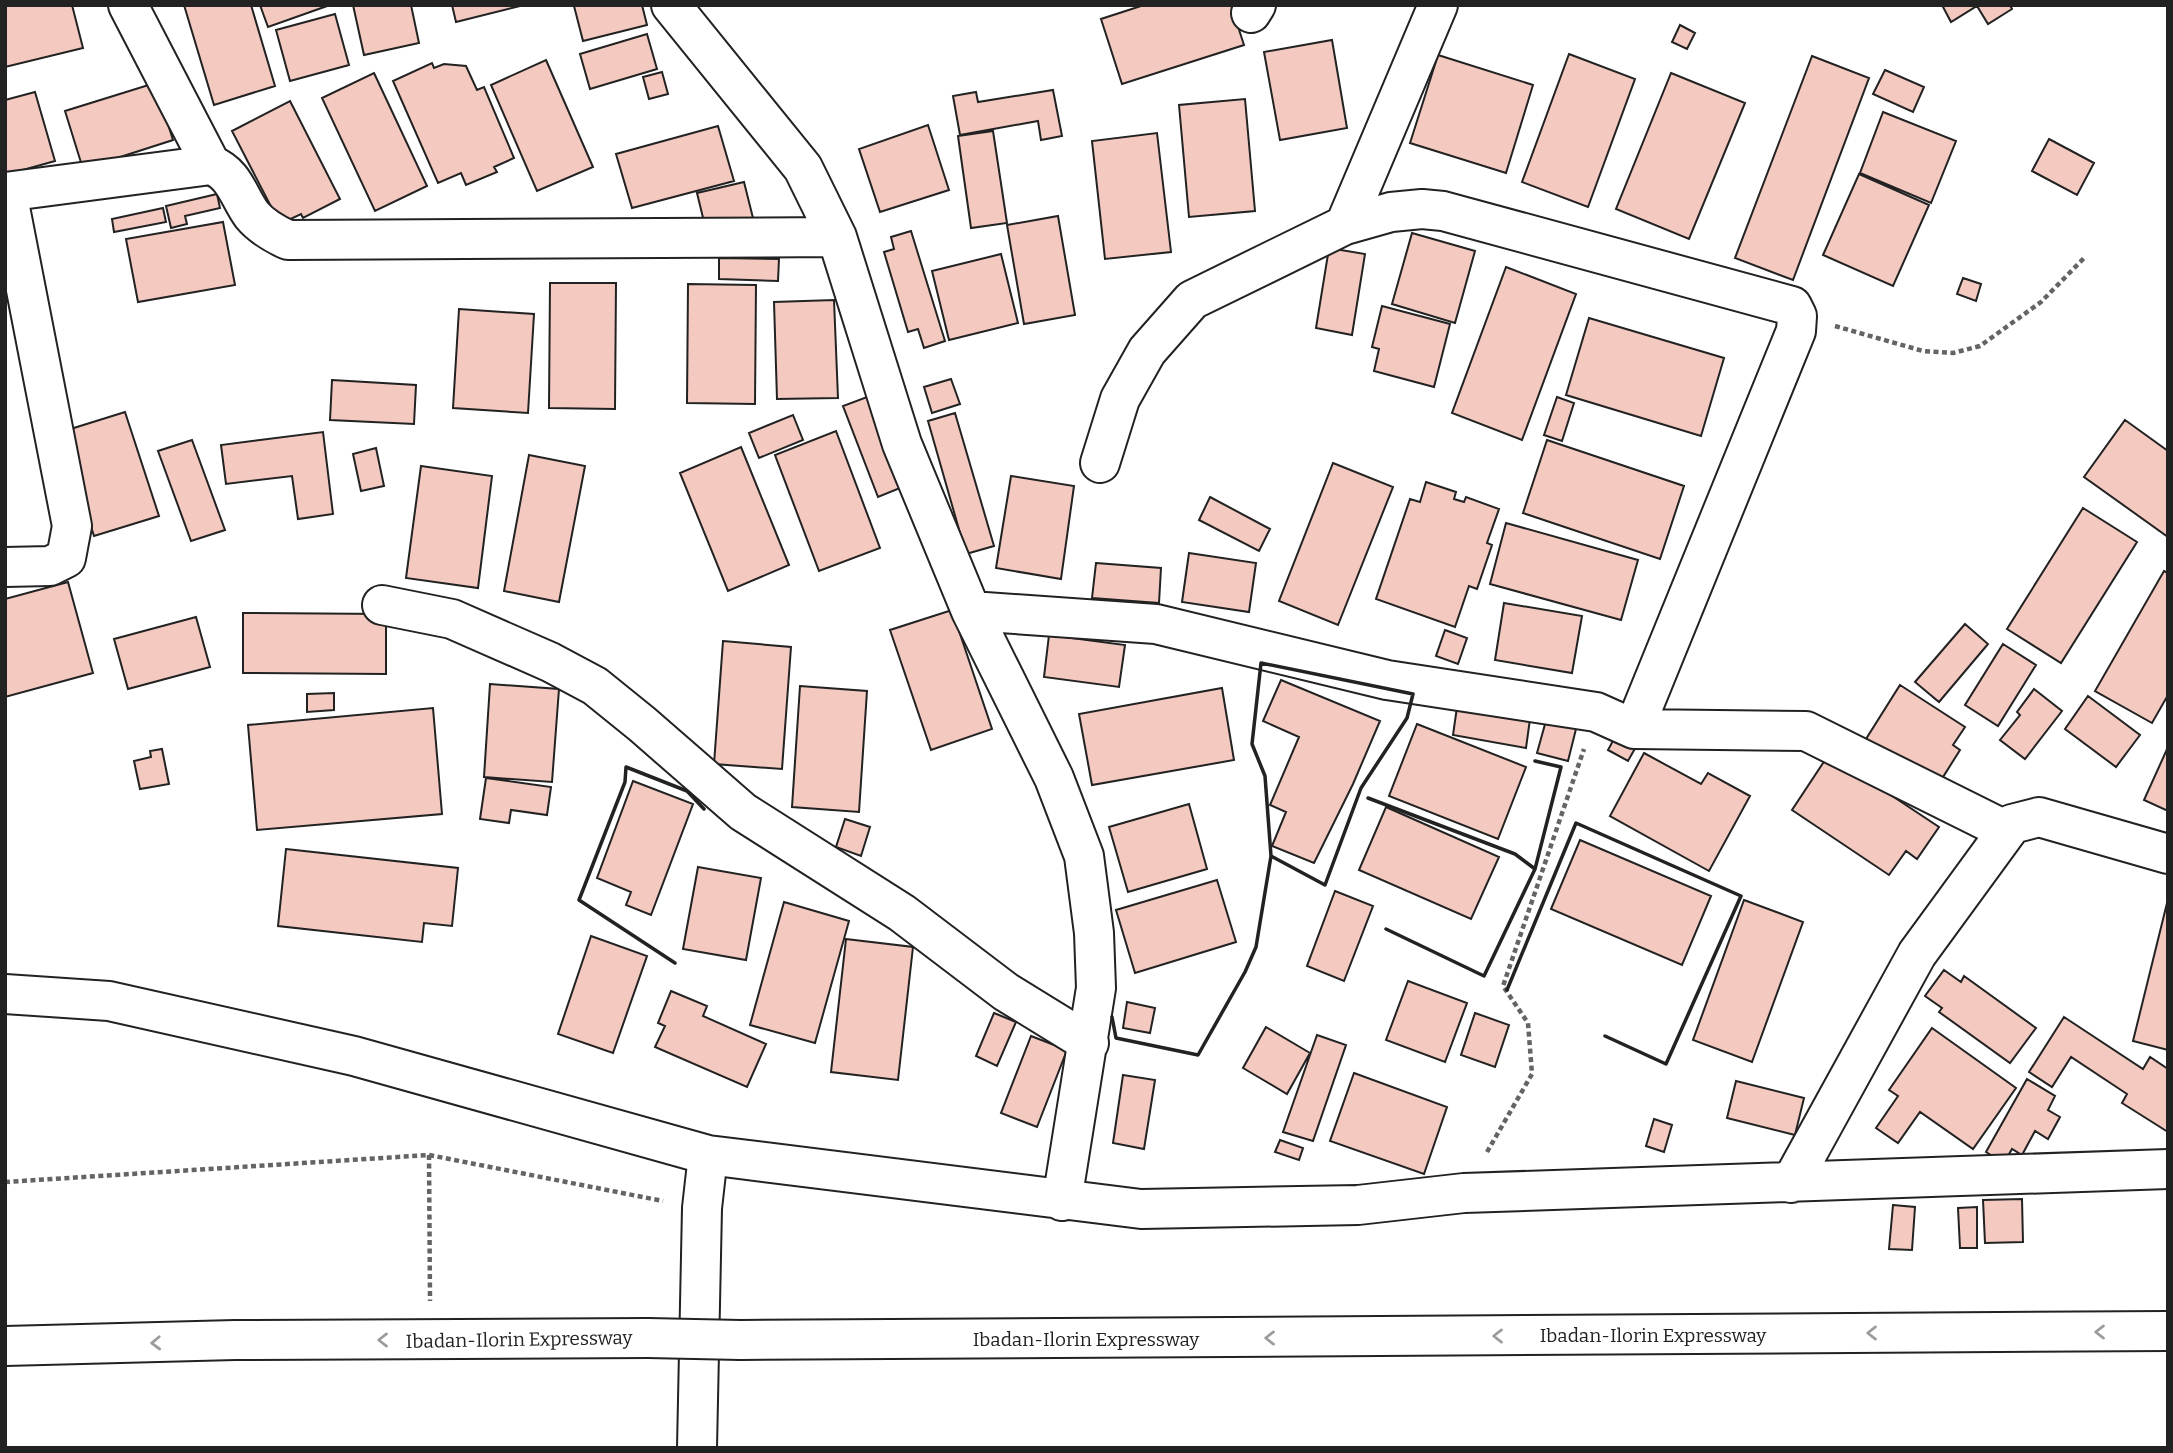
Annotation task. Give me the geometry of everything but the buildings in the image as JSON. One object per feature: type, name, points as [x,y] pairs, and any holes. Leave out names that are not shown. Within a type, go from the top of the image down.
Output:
[{"type":"main road","points":[[128,5],[211,165]]},
{"type":"main road","points":[[671,5],[803,169],[837,237],[902,444],[971,611],[1054,778],[1084,856],[1094,933],[1096,988],[1062,1201]]},
{"type":"main road","points":[[1345,225],[1438,5]]},
{"type":"main road","points":[[5,567],[50,566],[66,558],[72,526],[6,192],[211,165],[232,180],[252,215],[271,232],[288,240],[837,237]]},
{"type":"main road","points":[[1100,463],[1120,399],[1147,351],[1192,300],[1345,225],[1391,212],[1422,209],[1443,211],[1792,306],[1797,316],[1796,331],[1634,729]]},
{"type":"main road","points":[[382,605],[452,619],[550,662],[595,686],[743,811],[902,913],[1006,992],[1089,1043]]},
{"type":"main road","points":[[971,611],[1156,624],[1387,680],[1596,712],[1634,729],[1806,731],[2007,831]]},
{"type":"main road","points":[[1791,1183],[1917,954],[2012,824],[2039,817],[2168,854]]},
{"type":"main road","points":[[5,994],[109,1001],[354,1056],[708,1155],[1062,1201],[1155,1209],[1358,1205],[1464,1193],[2168,1170]]},
{"type":"main road","points":[[697,1448],[702,1208],[708,1155]]},
{"type":"main road","name":"Ibadan-Ilorin Expressway","points":[[5,1346],[235,1340],[741,1340],[2168,1331]]},
{"type":"path","points":[[1797,316],[1923,351],[1953,353],[1980,346],[2041,302],[2086,256]]},
{"type":"path","points":[[1464,1193],[1532,1074],[1528,1023],[1503,986],[1596,712]]},
{"type":"path","points":[[5,1182],[429,1155],[702,1208]]},
{"type":"path","points":[[429,1155],[430,1340]]},
{"type":"wall","points":[[1261,663],[1413,694],[1407,718],[1361,788],[1325,885],[1271,856],[1265,776],[1252,744],[1261,663]]},
{"type":"wall","points":[[1535,761],[1561,767],[1535,869]]},
{"type":"wall","points":[[675,963],[579,900],[625,782],[626,767],[687,791],[704,809]]},
{"type":"wall","points":[[1368,798],[1515,854],[1535,869],[1484,976],[1386,929]]},
{"type":"wall","points":[[1507,990],[1576,823],[1741,896],[1666,1064],[1605,1036]]},
{"type":"wall","points":[[1112,1017],[1116,1038],[1198,1055],[1245,972],[1256,947],[1271,856]]}]
